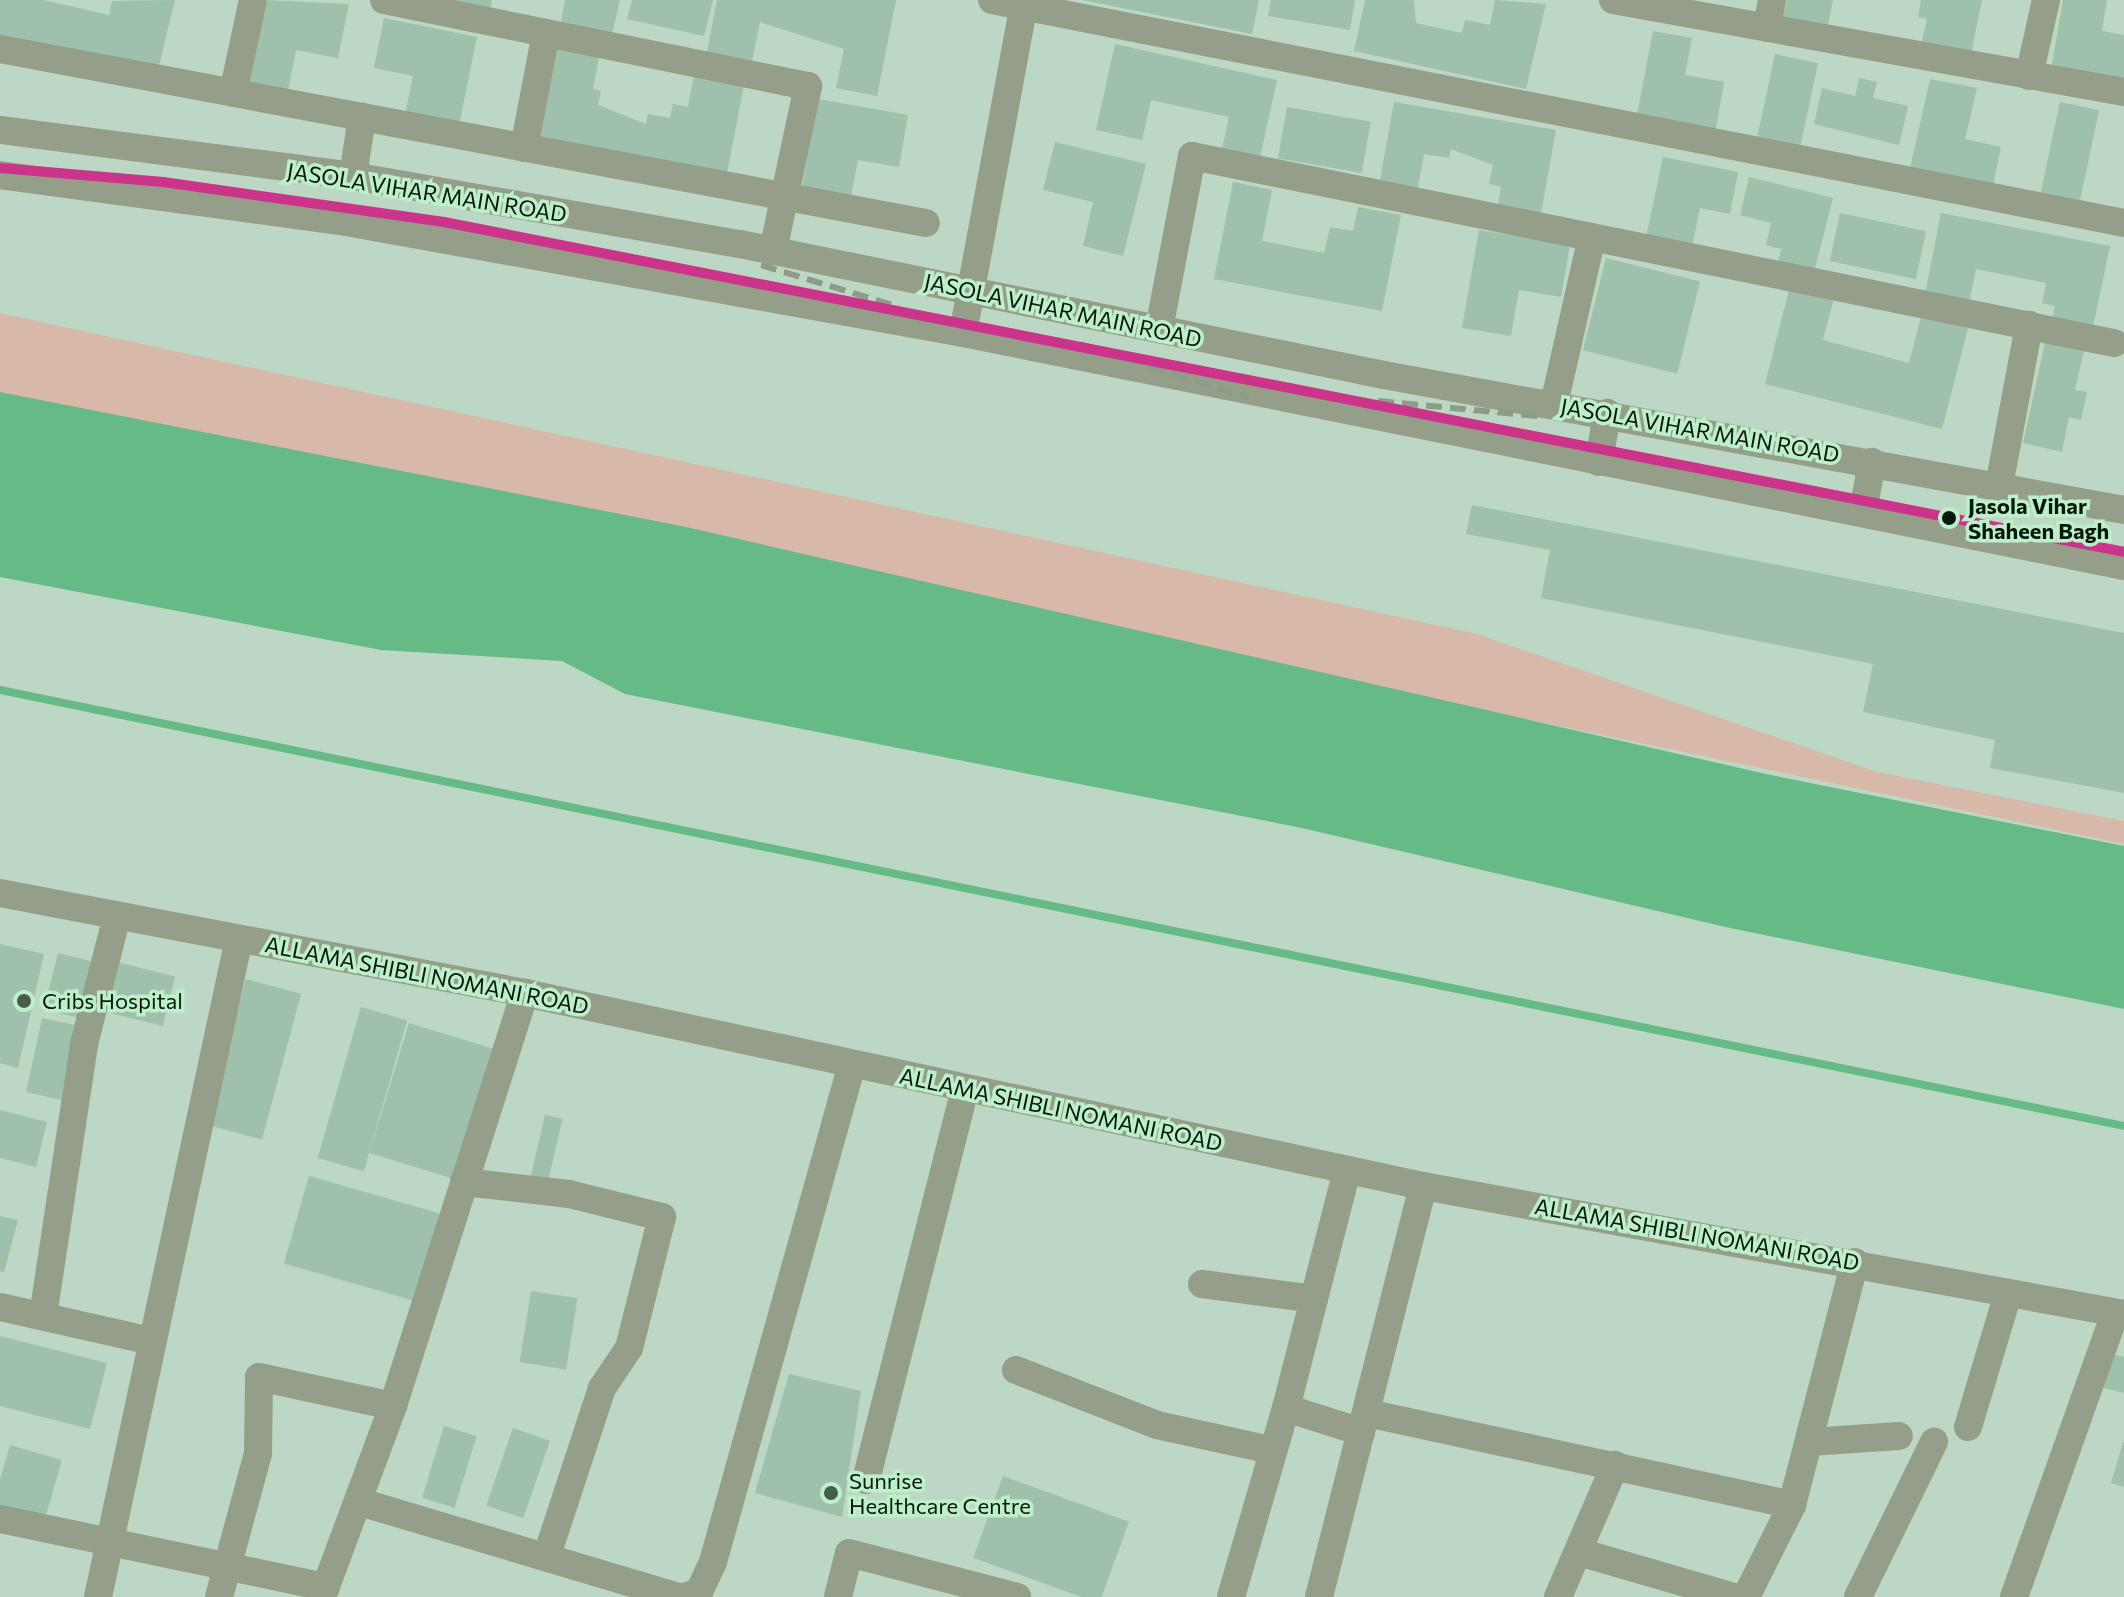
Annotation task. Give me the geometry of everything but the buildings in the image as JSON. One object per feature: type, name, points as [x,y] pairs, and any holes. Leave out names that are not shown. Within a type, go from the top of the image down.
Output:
[{"type":"street","points":[[233,93],[253,0]]},
{"type":"street","points":[[384,0],[435,5],[546,33],[808,86],[773,251]]},
{"type":"street","points":[[992,0],[1024,3],[2124,223]]},
{"type":"street","points":[[1613,0],[2124,92]]},
{"type":"street","points":[[1767,28],[1772,0]]},
{"type":"street","points":[[2029,76],[2046,0]]},
{"type":"street","points":[[963,333],[1024,3]]},
{"type":"street","points":[[524,148],[546,33]]},
{"type":"street","points":[[0,49],[926,223]]},
{"type":"street","points":[[353,176],[362,117]]},
{"type":"street","name":"JASOLA VIHAR MAIN ROAD","points":[[0,130],[353,176],[773,251],[1159,329],[2124,510]]},
{"type":"street","points":[[1159,329],[1192,156],[2114,343]]},
{"type":"street","name":"JASOLA VIHAR MAIN ROAD","points":[[0,175],[346,222],[963,333],[2124,566]]},
{"type":"street","points":[[1554,404],[1592,237]]},
{"type":"street","points":[[1999,486],[2029,325]]},
{"type":"street","points":[[1599,462],[1607,413]]},
{"type":"street","points":[[1863,512],[1872,462]]},
{"type":"street","name":"ALLAMA SHIBLI NOMANI ROAD","points":[[0,893],[525,993],[1423,1186],[1855,1262],[2120,1314]]},
{"type":"street","points":[[43,1316],[84,1044],[117,916]]},
{"type":"street","points":[[98,1597],[147,1340],[239,939]]},
{"type":"street","points":[[0,1519],[111,1541],[324,1592],[360,1502],[393,1406],[525,993]]},
{"type":"street","points":[[360,1502],[547,1555],[671,1596],[699,1592],[713,1562],[852,1064]]},
{"type":"street","points":[[866,1480],[965,1088]]},
{"type":"street","points":[[1231,1597],[1271,1450],[1286,1408],[1347,1170]]},
{"type":"street","points":[[464,1182],[569,1194],[662,1217],[629,1348],[602,1388],[547,1555]]},
{"type":"street","points":[[1319,1597],[1423,1186]]},
{"type":"street","points":[[1746,1597],[1792,1505],[1855,1262]]},
{"type":"street","points":[[1202,1284],[1314,1299]]},
{"type":"street","points":[[1968,1427],[2008,1294]]},
{"type":"street","points":[[0,1307],[147,1340]]},
{"type":"street","points":[[2014,1597],[2120,1314]]},
{"type":"street","points":[[1016,1370],[1157,1425],[1271,1450]]},
{"type":"street","points":[[219,1597],[258,1453],[259,1377],[393,1406]]},
{"type":"street","points":[[1286,1408],[1615,1465],[1792,1505]]},
{"type":"street","points":[[1809,1442],[1899,1436]]},
{"type":"street","points":[[1858,1597],[1934,1442]]},
{"type":"street","points":[[1558,1597],[1615,1465]]},
{"type":"street","points":[[1579,1552],[1734,1597]]},
{"type":"street","points":[[838,1597],[849,1553],[1017,1597]]},
{"type":"shaded area","points":[[0,313],[1477,634],[1877,772],[2124,821],[2124,844],[0,400]]},
{"type":"shaded area","points":[[0,392],[686,527],[1766,774],[2124,846],[2124,1009],[1730,928],[1302,828],[625,694],[562,661],[381,650],[0,577]]},
{"type":"waterway","points":[[0,690],[2124,1126]]},
{"type":"railway","points":[[761,265],[899,307]]},
{"type":"railway","points":[[1080,344],[1249,398]]},
{"type":"railway","points":[[1378,401],[1537,416]]},
{"type":"transit line","points":[[0,168],[163,182],[444,222],[2124,552]]},
{"type":"place","name":"Jasola Vihar Shaheen Bagh","points":[[1949,518]]},
{"type":"place","name":"Cribs Hospital","points":[[24,1001]]},
{"type":"place","name":"Sunrise Healthcare Centre","points":[[831,1493]]}]
